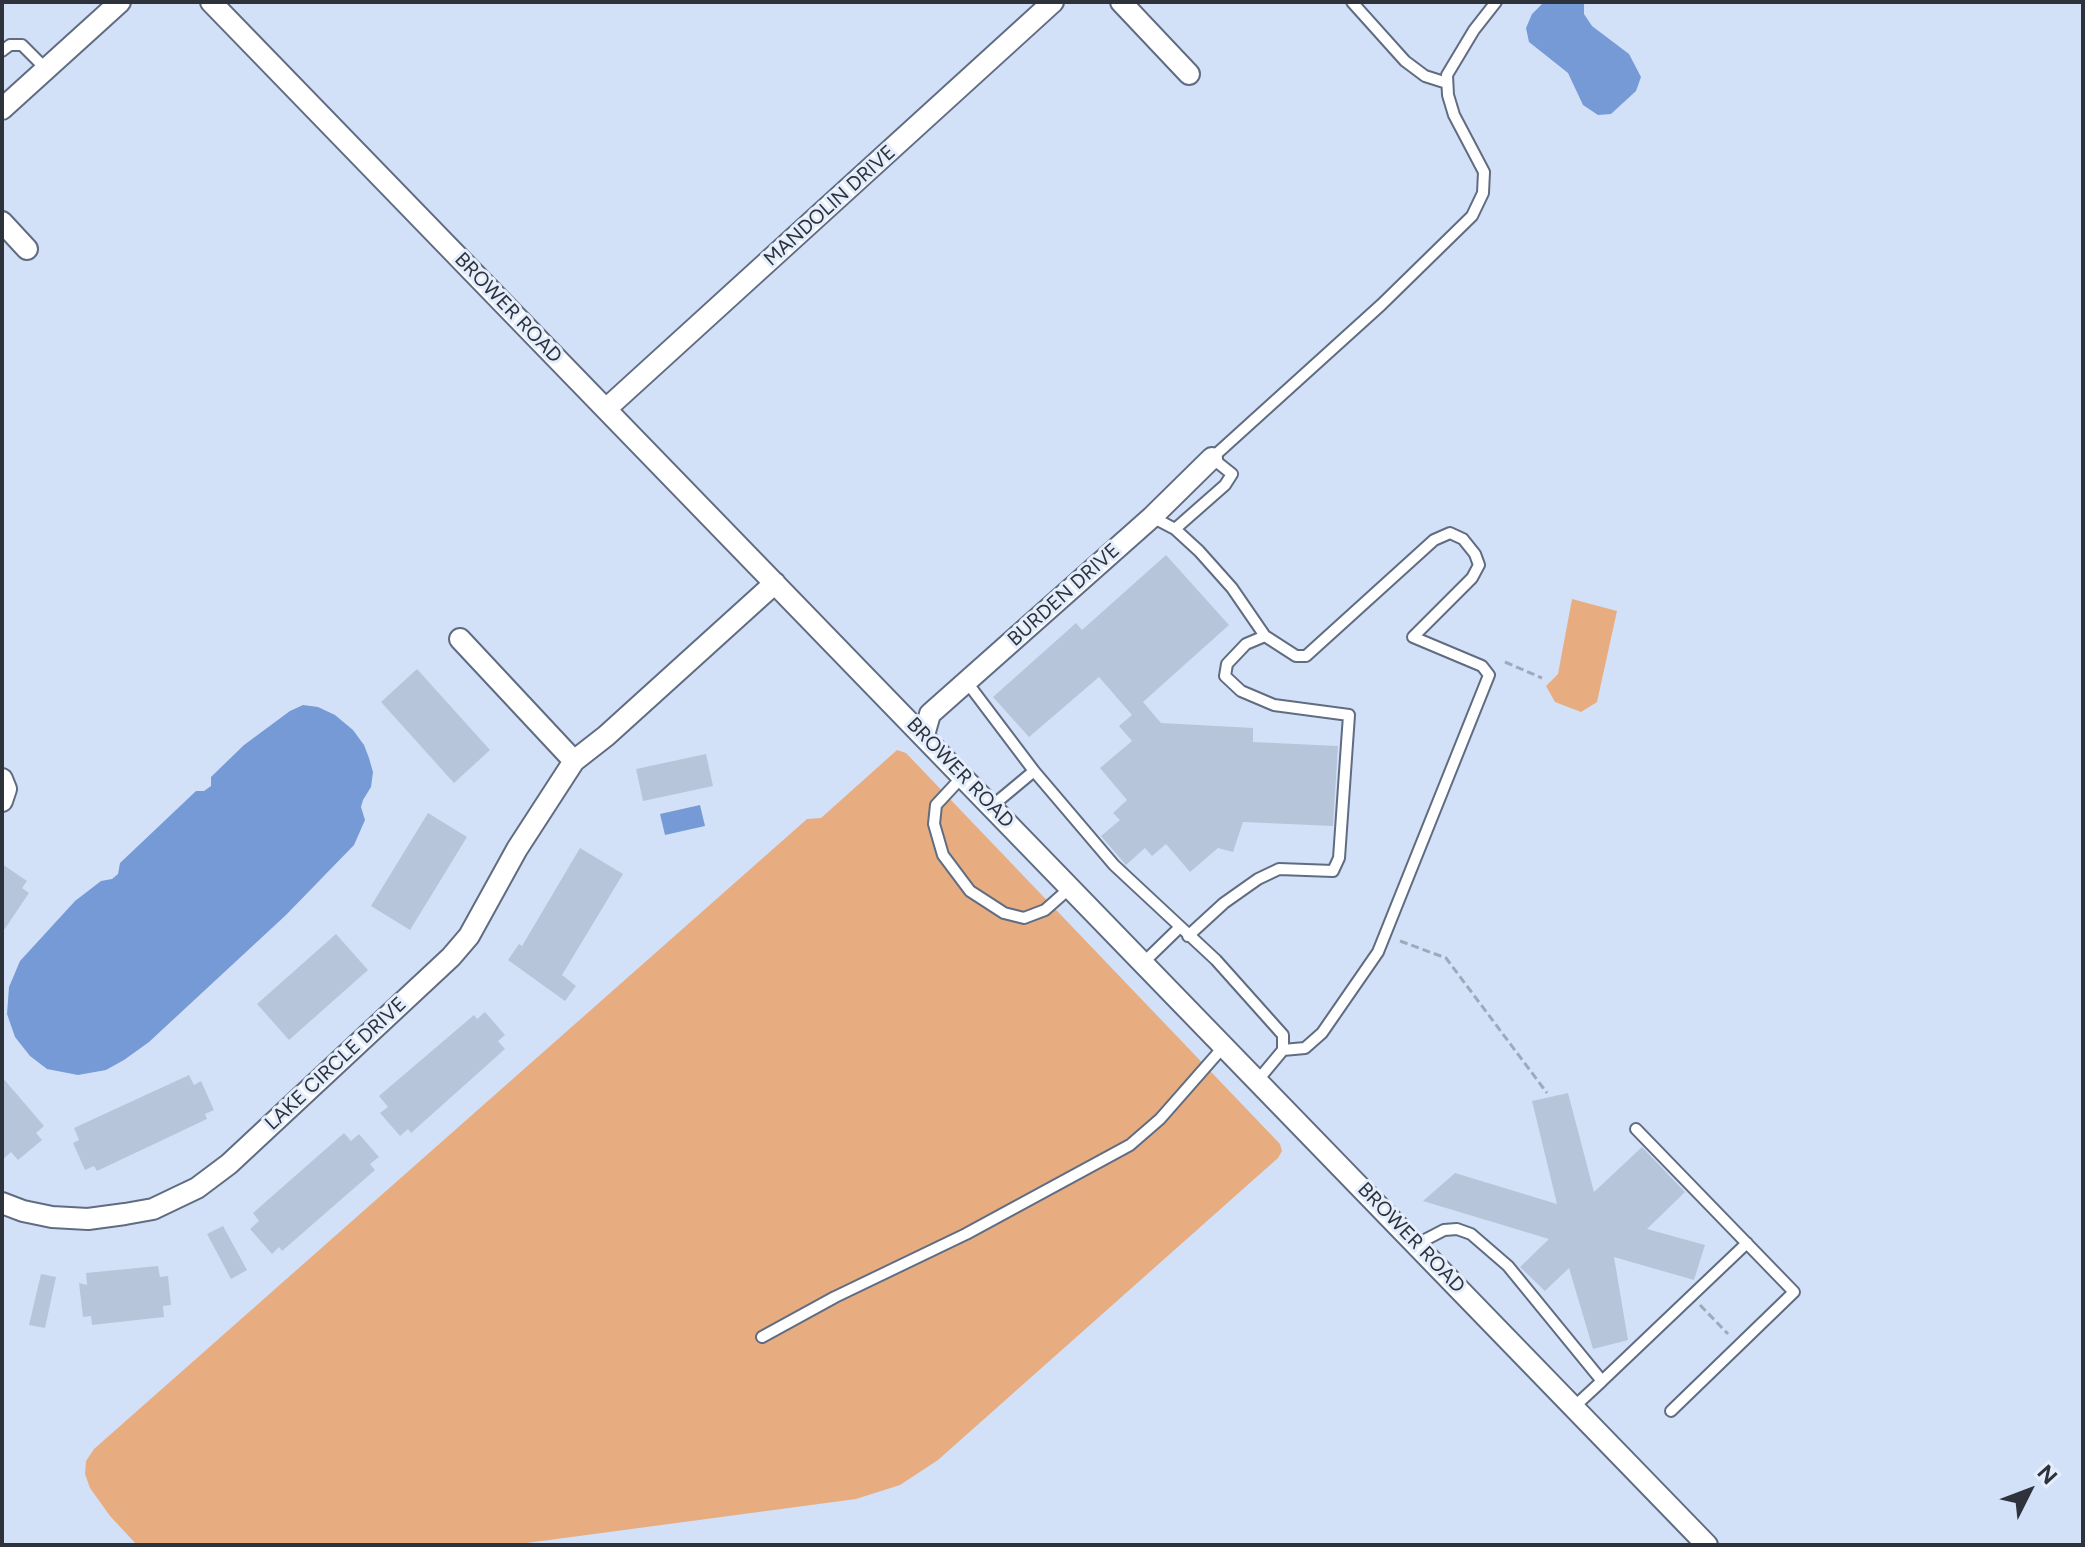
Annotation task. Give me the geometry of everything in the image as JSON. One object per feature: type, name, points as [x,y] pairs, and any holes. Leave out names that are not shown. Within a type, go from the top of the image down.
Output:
[{"type":"street","points":[[2,109],[120,2]]},
{"type":"street","name":"BROWER ROAD","points":[[211,2],[1575,1406],[1696,1541]]},
{"type":"street","name":"MANDOLIN DRIVE","points":[[606,409],[1053,2]]},
{"type":"street","points":[[1121,2],[1189,74]]},
{"type":"street","points":[[2,222],[27,249]]},
{"type":"street","name":"BURDEN DRIVE","points":[[924,735],[930,714],[1152,517],[1212,458]]},
{"type":"street","name":"LAKE CIRCLE DRIVE","points":[[2,1203],[52,1217],[88,1219],[125,1214],[153,1209],[197,1188],[229,1164],[460,947],[517,849],[574,761],[606,736],[775,583]]},
{"type":"street","points":[[460,639],[574,761]]},
{"type":"street","points":[[2,779],[6,789],[2,801]]},
{"type":"lane","points":[[1352,2],[1405,61],[1425,76],[1447,83]]},
{"type":"lane","points":[[1175,529],[1225,485],[1232,474],[1212,458],[1381,305],[1472,216],[1483,193],[1484,172],[1454,115],[1447,75],[1496,2]]},
{"type":"lane","points":[[2,51],[10,45],[22,45],[46,69]]},
{"type":"lane","points":[[1152,517],[1175,529],[1199,551],[1232,588],[1265,636],[1296,656],[1306,656],[1434,540],[1450,533],[1463,539],[1479,565],[1472,578],[1413,637],[1482,666],[1489,675],[1385,935],[1378,952],[1322,1033],[1305,1048],[1283,1050]]},
{"type":"lane","points":[[1144,962],[1258,879],[1279,869],[1333,871],[1339,858],[1349,715],[1274,705],[1241,691],[1225,676],[1227,664],[1246,644],[1265,636]]},
{"type":"lane","points":[[966,681],[1034,771],[1114,865],[1216,960],[1283,1035],[1283,1050],[1258,1080]]},
{"type":"lane","points":[[992,806],[1034,771]]},
{"type":"lane","points":[[963,776],[936,805],[934,824],[943,855],[970,891],[1004,913],[1024,918],[1045,910],[1071,887]]},
{"type":"lane","points":[[762,1337],[835,1297],[966,1234],[1130,1145],[1160,1119],[1225,1045]]},
{"type":"lane","points":[[1636,1129],[1794,1292],[1671,1411]]},
{"type":"lane","points":[[1417,1244],[1444,1230],[1457,1229],[1471,1234],[1516,1275],[1602,1381]]},
{"type":"lane","points":[[1575,1406],[1747,1243]]},
{"type":"path","points":[[1505,662],[1542,678]]},
{"type":"path","points":[[1385,935],[1446,958],[1547,1093]]},
{"type":"path","points":[[1691,1295],[1739,1345]]},
{"type":"shaded area","points":[[1572,599],[1617,611],[1597,702],[1581,712],[1555,702],[1546,686],[1558,674]]},
{"type":"shaded area","points":[[897,750],[906,753],[1280,1144],[1282,1151],[1278,1158],[938,1460],[900,1485],[856,1499],[512,1545],[137,1545],[90,1488],[85,1474],[86,1461],[94,1449],[807,819],[821,818]]},
{"type":"water","points":[[1544,2],[1584,2],[1584,14],[1592,26],[1629,54],[1641,77],[1636,91],[1611,114],[1598,115],[1583,105],[1568,73],[1529,42],[1526,28],[1532,14]]},
{"type":"water","points":[[303,705],[318,707],[335,715],[353,730],[369,758],[373,772],[371,787],[363,800],[361,807],[365,820],[354,845],[286,915],[149,1042],[106,1070],[78,1075],[47,1069],[30,1056],[15,1037],[7,1014],[9,987],[20,961],[75,901],[101,881],[118,874],[120,863],[196,791],[204,791],[211,786],[211,777],[244,745]]},
{"type":"water","points":[[700,805],[705,826],[665,835],[660,814]]},
{"type":"building","points":[[1166,555],[1229,625],[1143,702],[1161,723],[1253,728],[1253,742],[1338,746],[1333,826],[1243,822],[1233,852],[1218,848],[1190,872],[1166,844],[1152,856],[1145,848],[1126,865],[1101,836],[1120,820],[1113,813],[1127,800],[1100,768],[1132,741],[1119,726],[1132,715],[1099,677],[1029,737],[993,697],[1076,623],[1082,630]]},
{"type":"building","points":[[417,669],[490,750],[454,783],[381,702]]},
{"type":"building","points":[[706,754],[713,786],[643,801],[636,769]]},
{"type":"building","points":[[428,813],[467,837],[410,930],[371,906]]},
{"type":"building","points":[[580,848],[623,874],[562,975],[576,986],[565,1001],[508,960],[519,944],[522,946]]},
{"type":"building","points":[[2,864],[27,881],[22,888],[29,893],[2,933]]},
{"type":"building","points":[[336,934],[368,970],[289,1040],[257,1004]]},
{"type":"building","points":[[485,1012],[505,1035],[498,1041],[505,1049],[411,1133],[408,1129],[400,1136],[380,1113],[388,1107],[379,1096],[474,1015],[477,1019]]},
{"type":"building","points":[[189,1075],[194,1085],[201,1081],[214,1110],[205,1114],[207,1119],[97,1171],[94,1166],[85,1170],[73,1143],[79,1140],[74,1128]]},
{"type":"building","points":[[2,1077],[44,1126],[36,1133],[42,1140],[18,1160],[11,1152],[2,1160]]},
{"type":"building","points":[[1568,1093],[1594,1192],[1642,1147],[1685,1192],[1647,1229],[1705,1245],[1694,1280],[1614,1257],[1628,1340],[1593,1349],[1569,1268],[1545,1291],[1520,1267],[1549,1239],[1423,1201],[1455,1173],[1557,1204],[1532,1101]]},
{"type":"building","points":[[344,1133],[351,1141],[359,1134],[379,1157],[370,1164],[375,1170],[282,1251],[279,1247],[272,1254],[250,1229],[259,1221],[253,1213]]},
{"type":"building","points":[[223,1226],[247,1270],[231,1279],[207,1234]]},
{"type":"building","points":[[158,1266],[160,1277],[168,1276],[171,1305],[163,1306],[164,1317],[92,1325],[91,1316],[83,1317],[79,1283],[87,1285],[86,1273]]},
{"type":"building","points":[[41,1274],[56,1277],[45,1328],[29,1325]]}]
